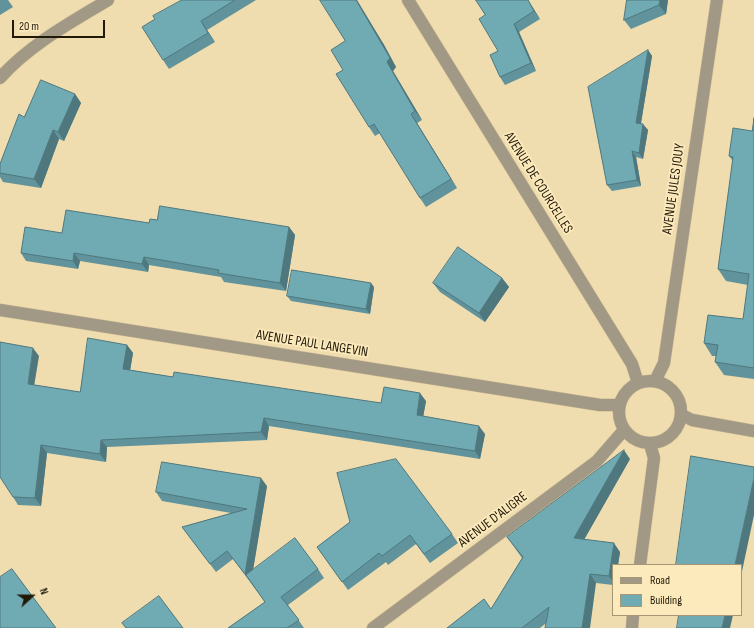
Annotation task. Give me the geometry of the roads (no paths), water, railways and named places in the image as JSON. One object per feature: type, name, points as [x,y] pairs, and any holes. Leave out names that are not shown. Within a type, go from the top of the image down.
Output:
[{"type":"street","points":[[0,78],[15,61],[68,24],[108,0]]},
{"type":"street","name":"AVENUE DE COURCELLES","points":[[408,0],[632,364],[638,383]]},
{"type":"street","name":"AVENUE JULES JOUY","points":[[655,381],[664,362],[717,0]]},
{"type":"street","name":"AVENUE PAUL LANGEVIN","points":[[0,310],[600,405],[620,405]]},
{"type":"street","points":[[655,381],[672,389],[678,396],[682,415],[680,424],[674,433],[667,439],[650,444],[638,442],[630,437],[624,430],[619,413],[620,405],[627,392],[638,383],[655,381]]},
{"type":"street","points":[[682,415],[692,420],[754,431]]},
{"type":"street","name":"AVENUE D'ALIGRE","points":[[373,628],[597,461],[624,430]]},
{"type":"street","points":[[640,564],[654,458],[650,444]]},
{"type":"street","points":[[632,628],[633,616]]}]
